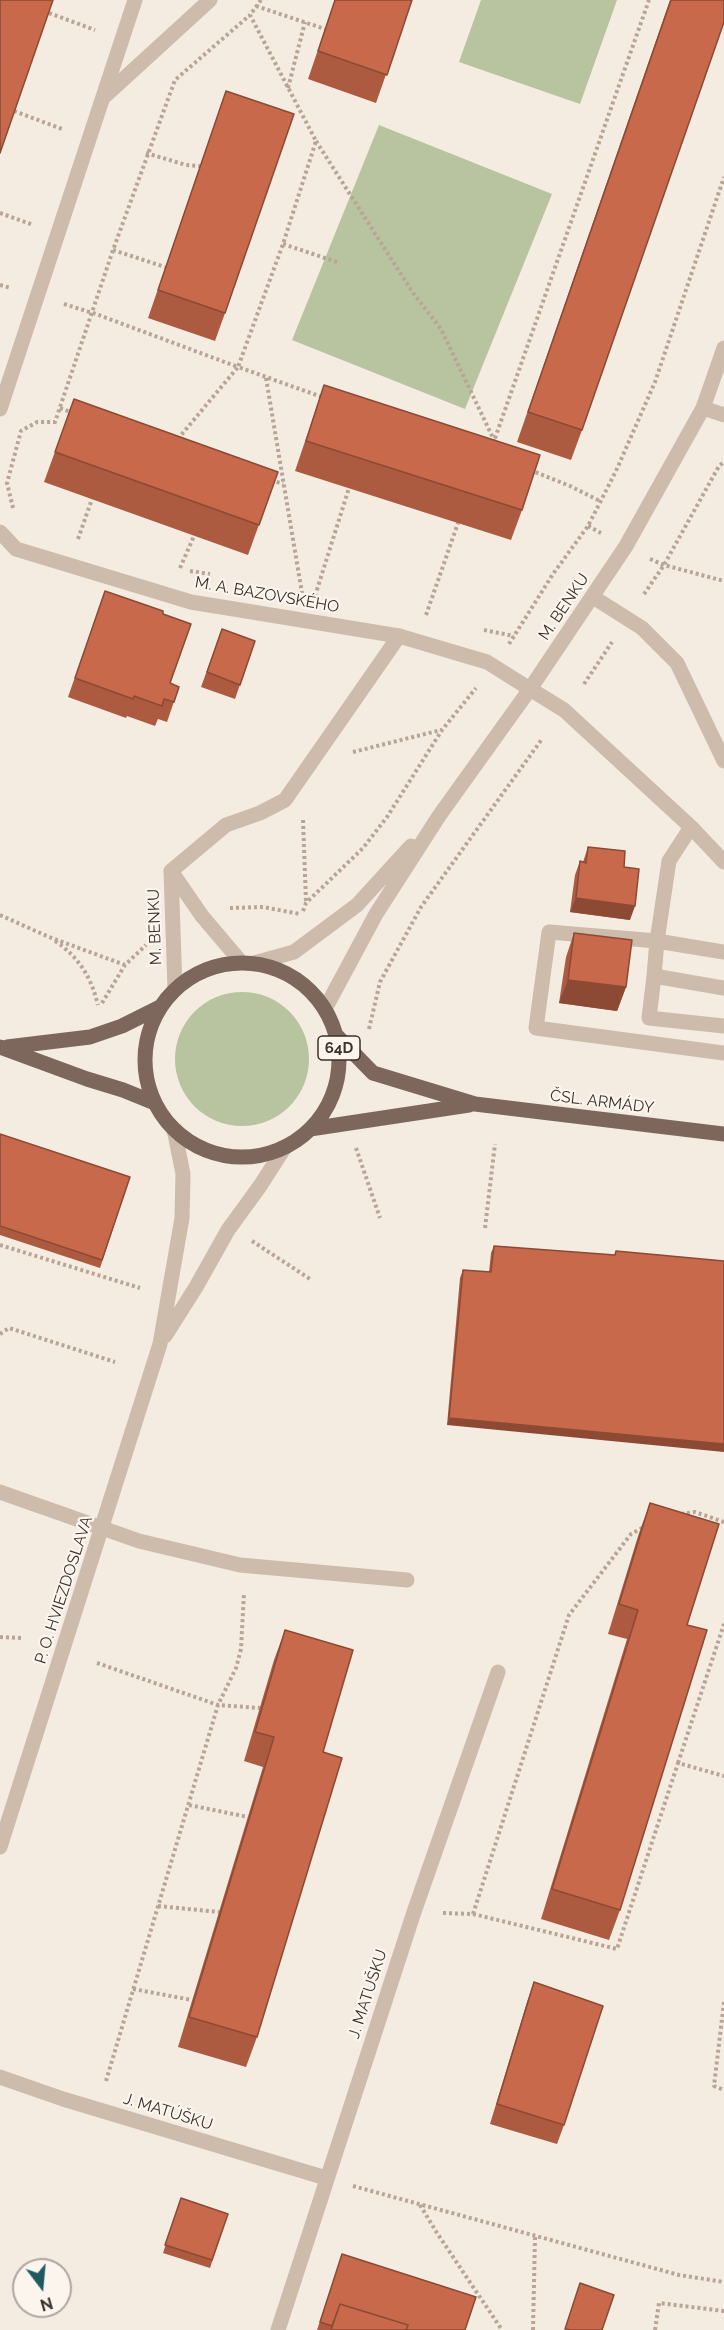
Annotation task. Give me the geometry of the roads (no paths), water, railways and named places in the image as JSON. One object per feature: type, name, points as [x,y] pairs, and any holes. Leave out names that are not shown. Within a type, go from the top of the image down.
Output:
[{"type":"main road","name":"64D","points":[[248,962],[282,971],[307,987],[325,1009],[337,1036],[339,1061],[336,1086],[326,1109],[310,1129],[285,1147],[257,1156],[227,1155],[198,1147],[174,1129],[155,1103],[145,1071],[147,1038],[160,1008],[175,989],[206,969],[248,962]]},
{"type":"main road","name":"64D","points":[[2,1047],[90,1037],[122,1026],[160,1008]]},
{"type":"main road","name":"ČSL. ARMÁDY","points":[[337,1036],[373,1073],[475,1104],[724,1134]]},
{"type":"main road","name":"64D","points":[[2,1047],[155,1103]]},
{"type":"main road","name":"ČSL. ARMÁDY","points":[[310,1129],[475,1104]]},
{"type":"street","points":[[0,409],[135,0]]},
{"type":"street","points":[[103,98],[210,0]]},
{"type":"street","name":"M. BENKU","points":[[325,1009],[376,914],[440,816],[530,689],[626,546],[703,408],[724,348]]},
{"type":"street","points":[[703,408],[724,415]]},
{"type":"street","name":"M. A. BAZOVSKÉHO","points":[[0,532],[16,549],[191,602],[399,636],[487,662],[564,710],[691,827],[724,862]]},
{"type":"street","points":[[593,597],[642,628],[677,663],[724,761]]},
{"type":"street","points":[[171,871],[226,825],[260,813],[285,800],[399,636]]},
{"type":"street","name":"M. BENKU","points":[[171,871],[202,916],[248,962],[294,952],[357,905],[440,816]]},
{"type":"street","points":[[691,827],[669,861],[649,1018],[724,1026]]},
{"type":"street","name":"M. BENKU","points":[[171,871],[175,989]]},
{"type":"street","points":[[724,952],[657,941],[549,932],[536,1028],[724,1053]]},
{"type":"street","points":[[654,976],[724,988]]},
{"type":"street","name":"P. O. HVIEZDOSLAVA","points":[[0,1847],[160,1344],[182,1218],[183,1174],[174,1129]]},
{"type":"street","name":"P. O. HVIEZDOSLAVA","points":[[160,1344],[228,1230],[285,1147]]},
{"type":"street","points":[[0,1492],[140,1541],[240,1565],[407,1580]]},
{"type":"street","name":"J. MATUŠKU","points":[[278,2330],[414,1912],[498,1672]]},
{"type":"street","name":"J. MATÚŠKU","points":[[0,2077],[63,2099],[326,2178]]}]
